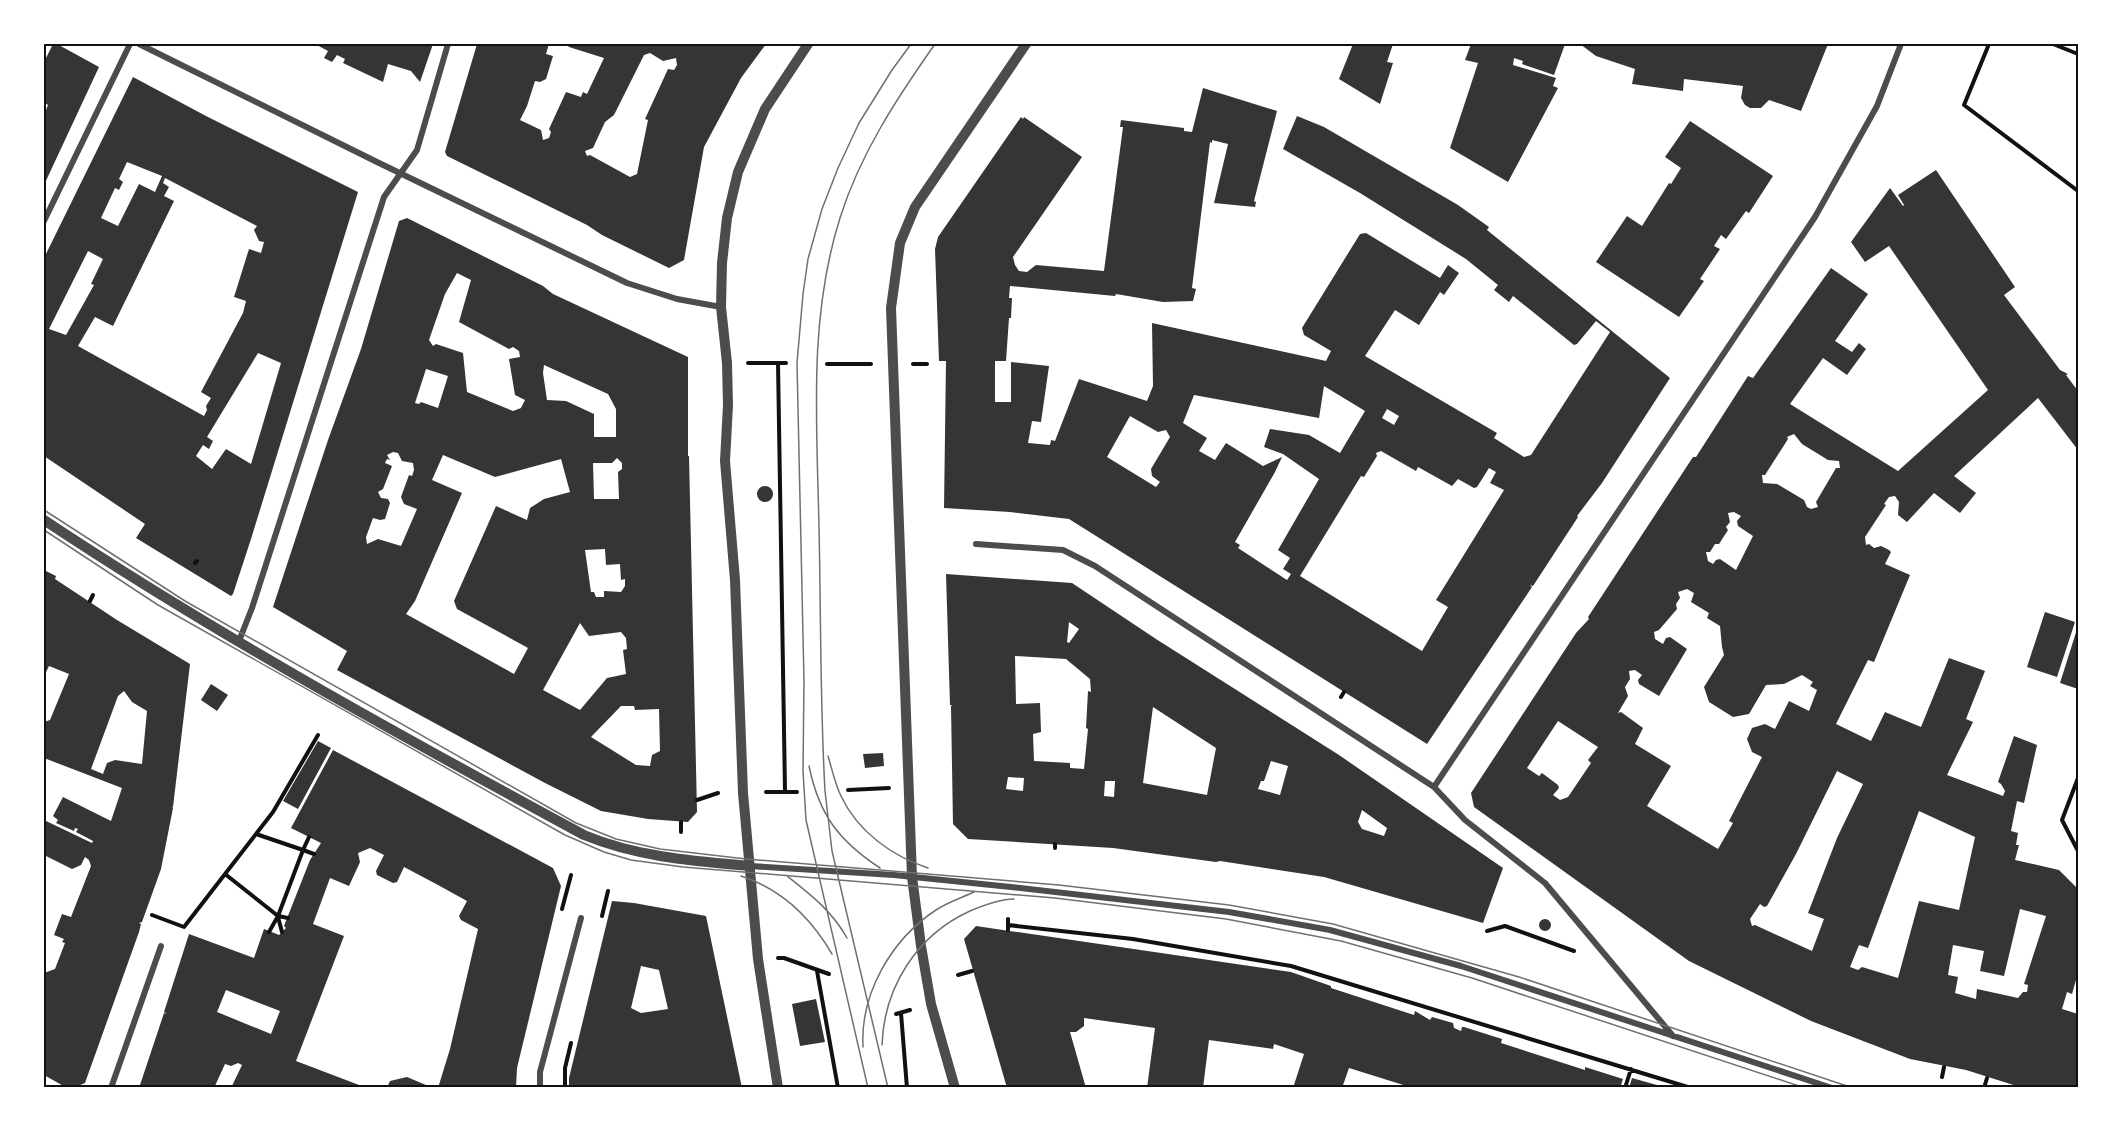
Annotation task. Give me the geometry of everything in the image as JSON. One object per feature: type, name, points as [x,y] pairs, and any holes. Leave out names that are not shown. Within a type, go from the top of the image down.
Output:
[{"type":"street","points":[[44,221],[130,44]]},
{"type":"street","points":[[139,44],[627,283],[677,299],[721,307]]},
{"type":"street","points":[[239,641],[252,608],[384,198],[417,150],[448,44]]},
{"type":"street","points":[[778,1088],[758,959],[743,793],[735,580],[725,461],[728,405],[727,363],[721,307],[722,263],[727,218],[738,172],[765,109],[807,44]]},
{"type":"street","points":[[955,1088],[931,1004],[912,877],[891,308],[900,243],[915,207],[1026,44]]},
{"type":"street","points":[[1434,787],[1815,217],[1877,106],[1900,44]]},
{"type":"street","points":[[44,520],[112,566],[239,641],[584,835],[616,847],[649,855],[750,866],[912,877],[1229,912],[1330,930],[1461,966],[1832,1088]]},
{"type":"street","points":[[976,544],[1063,550],[1095,566],[1434,787],[1465,820],[1545,883],[1674,1036]]},
{"type":"street","points":[[540,1088],[540,1072],[581,918]]},
{"type":"street","points":[[111,1088],[161,946]]},
{"type":"path","points":[[1989,44],[1964,105],[2079,191]]},
{"type":"path","points":[[2053,44],[2079,54]]},
{"type":"path","points":[[742,363],[786,363]]},
{"type":"path","points":[[778,363],[785,791]]},
{"type":"path","points":[[827,364],[877,364]]},
{"type":"path","points":[[912,364],[927,364]]},
{"type":"path","points":[[90,601],[93,595]]},
{"type":"path","points":[[1341,697],[1344,692]]},
{"type":"path","points":[[152,915],[184,927],[273,812],[318,735]]},
{"type":"path","points":[[2079,778],[2062,819],[2079,851]]},
{"type":"path","points":[[848,790],[894,788]]},
{"type":"path","points":[[765,792],[797,792]]},
{"type":"path","points":[[697,800],[718,793]]},
{"type":"path","points":[[681,822],[681,831]]},
{"type":"path","points":[[256,834],[314,854]]},
{"type":"path","points":[[269,932],[278,916],[309,837]]},
{"type":"path","points":[[225,874],[278,916],[288,918]]},
{"type":"path","points":[[278,916],[282,932]]},
{"type":"path","points":[[1008,919],[1008,927],[1133,939],[1291,966],[1691,1088]]},
{"type":"path","points":[[1487,931],[1505,926],[1584,954],[1599,947]]},
{"type":"path","points":[[774,958],[784,958],[830,974]]},
{"type":"path","points":[[817,971],[838,1088]]},
{"type":"path","points":[[958,975],[972,971]]},
{"type":"path","points":[[896,1014],[916,1008]]},
{"type":"path","points":[[901,1012],[907,1088]]},
{"type":"path","points":[[1942,1077],[1944,1067]]},
{"type":"path","points":[[1625,1088],[1631,1069]]},
{"type":"path","points":[[1984,1088],[1987,1078]]},
{"type":"building","points":[[53,44],[99,67],[44,185],[44,115],[48,105],[44,102],[44,62]]},
{"type":"building","points":[[315,44],[433,44],[420,82],[411,71],[388,64],[383,82],[343,63],[345,59],[337,55],[332,62],[324,58],[328,51]]},
{"type":"building","points":[[477,44],[549,44],[546,54],[553,56],[546,79],[540,82],[535,81],[520,120],[541,130],[543,140],[549,138],[551,132],[549,129],[566,92],[581,97],[583,92],[587,94],[604,58],[566,44],[766,44],[741,78],[704,147],[684,260],[669,268],[447,156],[445,152]],"holes":[[[650,53],[663,61],[676,58],[677,65],[674,70],[668,69],[645,119],[648,120],[637,174],[630,177],[590,155],[587,156],[585,151],[593,148],[605,122],[614,115],[644,55]]]},
{"type":"building","points":[[1353,44],[1393,44],[1387,62],[1393,63],[1380,104],[1339,79]]},
{"type":"building","points":[[1471,44],[1565,44],[1554,75],[1522,64],[1523,61],[1514,58],[1513,65],[1556,78],[1553,86],[1558,88],[1508,182],[1450,148],[1478,63],[1465,60]]},
{"type":"building","points":[[1580,44],[1828,44],[1801,111],[1769,100],[1761,108],[1750,108],[1741,98],[1743,86],[1684,79],[1683,91],[1632,84],[1635,69],[1596,56]]},
{"type":"building","points":[[133,77],[358,192],[251,539],[231,596],[136,538],[145,524],[44,456],[44,258]],"holes":[[[127,162],[162,176],[155,192],[139,184],[118,226],[101,218],[115,188],[119,190],[123,182],[119,179]],[[165,178],[257,226],[254,230],[259,241],[264,242],[261,253],[249,249],[234,297],[246,301],[243,313],[201,392],[211,398],[204,416],[78,346],[95,317],[113,326],[174,201],[164,196],[169,187],[163,183]],[[88,251],[103,259],[91,284],[94,285],[66,335],[49,329]],[[258,353],[281,363],[251,464],[226,449],[212,469],[196,456],[203,445],[209,449],[213,441],[207,437]]]},
{"type":"building","points":[[1203,88],[1277,111],[1254,201],[1256,202],[1255,207],[1214,203],[1228,144],[1212,140],[1192,288],[1196,289],[1193,301],[1163,302],[1116,294],[1115,296],[1010,286],[1011,318],[1009,318],[1006,361],[995,361],[995,402],[1011,402],[1011,362],[1049,366],[1041,422],[1032,421],[1028,443],[1050,445],[1051,440],[1055,441],[1079,379],[1147,401],[1153,386],[1152,323],[1326,361],[1331,351],[1304,335],[1302,328],[1360,234],[1366,233],[1440,278],[1448,265],[1459,273],[1444,295],[1440,292],[1419,325],[1395,310],[1365,356],[1497,433],[1494,438],[1524,457],[1531,455],[1610,332],[1596,321],[1574,345],[1513,296],[1509,302],[1494,290],[1498,285],[1466,259],[1360,193],[1283,149],[1297,116],[1324,127],[1458,205],[1489,227],[1487,230],[1670,378],[1533,586],[1530,585],[1532,587],[1427,744],[1069,519],[1010,512],[944,508],[946,361],[939,361],[935,249],[938,237],[1021,117],[1023,119],[1024,117],[1082,157],[1013,257],[1015,265],[1019,271],[1027,272],[1036,265],[1104,271],[1123,127],[1120,127],[1121,120],[1184,128],[1184,131],[1192,132]],"holes":[[[1324,386],[1365,411],[1340,453],[1309,435],[1270,429],[1264,447],[1283,454],[1319,479],[1278,550],[1290,558],[1283,569],[1291,574],[1287,580],[1238,548],[1240,545],[1235,542],[1282,457],[1263,466],[1226,443],[1215,460],[1199,451],[1207,438],[1183,423],[1194,395],[1319,418]],[[1387,409],[1399,416],[1394,425],[1382,418]],[[1130,416],[1158,432],[1166,430],[1170,437],[1151,469],[1152,476],[1160,482],[1156,487],[1107,457]],[[1381,451],[1416,471],[1418,467],[1452,486],[1458,479],[1474,488],[1477,487],[1489,468],[1496,472],[1490,483],[1504,490],[1436,600],[1448,607],[1422,651],[1300,576],[1361,476],[1364,477],[1377,456],[1376,453]]]},
{"type":"building","points":[[1690,121],[1773,176],[1749,213],[1746,211],[1726,239],[1721,235],[1714,246],[1720,249],[1700,279],[1704,281],[1679,317],[1596,262],[1627,216],[1642,226],[1669,183],[1671,184],[1681,168],[1665,157]]},
{"type":"building","points":[[1936,170],[2015,287],[2004,295],[2060,370],[2068,374],[2066,375],[2078,391],[2078,450],[2038,398],[1954,476],[1976,493],[1960,513],[1934,493],[1907,522],[1898,515],[1899,502],[1895,496],[1889,497],[1865,537],[1866,545],[1869,544],[1874,548],[1881,546],[1889,550],[1891,552],[1885,564],[1910,575],[1874,662],[1868,660],[1836,724],[1871,741],[1885,712],[1921,727],[1949,658],[1985,671],[1966,719],[1973,722],[1947,775],[2003,796],[2005,791],[1998,782],[2014,736],[2037,745],[2024,803],[2017,801],[2011,831],[2018,833],[2016,845],[2019,845],[2015,860],[2059,870],[2078,889],[2078,973],[2072,994],[2067,992],[2062,1009],[2078,1014],[2078,1088],[2023,1088],[1966,1070],[1910,1059],[1811,1021],[1689,961],[1474,807],[1471,793],[1576,633],[1589,619],[1588,617],[1748,376],[1753,378],[1831,268],[1868,294],[1835,341],[1852,352],[1859,343],[1866,349],[1847,375],[1823,358],[1790,404],[1898,471],[1988,390],[1889,246],[1865,262],[1851,242],[1890,188],[1904,205],[1898,195]],"holes":[[[1794,434],[1802,444],[1828,460],[1839,461],[1840,468],[1836,468],[1816,502],[1818,507],[1811,509],[1807,507],[1804,500],[1777,484],[1763,483],[1762,475],[1765,475],[1788,439],[1787,437]],[[1734,512],[1741,516],[1737,521],[1738,526],[1753,536],[1736,570],[1720,559],[1713,564],[1708,561],[1706,552],[1710,552],[1715,544],[1719,544],[1730,522],[1728,513]],[[1687,589],[1694,593],[1691,602],[1709,613],[1707,618],[1720,626],[1724,655],[1704,687],[1709,702],[1733,717],[1749,714],[1766,685],[1784,684],[1802,675],[1813,682],[1810,686],[1817,690],[1809,711],[1789,701],[1775,729],[1765,724],[1752,728],[1747,739],[1752,752],[1762,757],[1729,821],[1733,823],[1718,849],[1647,806],[1671,766],[1635,744],[1643,728],[1621,712],[1618,713],[1628,696],[1625,687],[1630,679],[1629,671],[1635,670],[1642,675],[1638,680],[1639,684],[1659,696],[1687,649],[1670,637],[1666,638],[1663,644],[1655,639],[1654,632],[1659,630],[1677,609],[1676,604],[1680,598],[1678,592]],[[1558,721],[1598,747],[1588,760],[1591,763],[1568,797],[1560,800],[1553,795],[1559,788],[1558,785],[1542,773],[1539,776],[1527,768]],[[1837,771],[1863,784],[1837,838],[1808,913],[1824,919],[1812,951],[1755,925],[1752,926],[1750,919],[1760,904],[1767,906],[1796,854]],[[1919,811],[1975,837],[1959,910],[1919,901],[1898,978],[1862,967],[1858,970],[1850,967],[1859,945],[1868,948]],[[2020,909],[2046,916],[2024,984],[2028,985],[2027,992],[2023,992],[2018,998],[1977,989],[1976,999],[1955,993],[1958,977],[1948,975],[1953,945],[1984,951],[1980,971],[2004,976]]]},
{"type":"building","points":[[407,218],[543,286],[553,294],[688,357],[688,456],[697,812],[688,822],[648,819],[601,811],[545,783],[337,670],[347,651],[273,607],[328,440],[361,349],[399,221]],"holes":[[[457,273],[471,280],[459,322],[509,349],[513,347],[519,351],[520,357],[509,359],[515,395],[525,400],[521,408],[513,411],[467,392],[463,353],[436,344],[433,346],[429,340],[445,294]],[[544,365],[608,394],[616,409],[616,437],[594,437],[594,414],[566,401],[547,400]],[[426,369],[448,376],[438,408],[421,402],[415,403]],[[393,452],[398,453],[402,461],[413,463],[412,476],[409,475],[401,497],[404,504],[417,509],[401,546],[378,539],[367,544],[366,537],[373,518],[385,519],[390,503],[388,499],[381,498],[378,492],[383,489],[392,466],[385,463],[387,459],[390,460],[387,455]],[[443,455],[495,477],[561,459],[570,492],[544,499],[530,508],[527,520],[496,506],[454,601],[457,609],[528,648],[514,674],[406,614],[415,601],[462,493],[432,480]],[[617,458],[622,463],[622,469],[618,472],[619,499],[594,499],[593,463],[612,463]],[[605,549],[606,565],[620,564],[621,580],[625,579],[625,586],[621,592],[604,591],[604,597],[596,597],[594,592],[591,592],[585,550]],[[580,623],[589,636],[621,632],[626,638],[627,649],[623,650],[626,674],[607,678],[580,710],[543,690]],[[621,706],[634,706],[635,710],[659,709],[660,751],[652,755],[650,766],[636,765],[591,737]]]},
{"type":"building","points":[[765,486],[773,494],[765,502],[757,494]]},
{"type":"building","points":[[44,570],[56,576],[55,579],[117,620],[190,664],[173,808],[161,869],[142,922],[139,923],[141,924],[139,932],[85,1083],[73,1088],[67,1088],[44,1075],[44,973],[55,969],[65,943],[62,942],[64,939],[54,935],[62,914],[71,917],[91,866],[85,857],[81,865],[72,869],[44,855],[44,820],[92,843],[93,841],[76,832],[78,829],[75,828],[74,831],[56,823],[58,820],[53,816],[63,797],[111,821],[122,788],[44,758],[44,722],[50,720],[69,674],[49,666],[46,672],[44,671]],"holes":[[[124,691],[132,702],[147,711],[142,764],[115,760],[107,763],[103,774],[91,769],[118,696]]]},
{"type":"building","points":[[946,574],[1072,583],[1339,755],[1503,868],[1483,923],[1324,877],[1113,848],[968,839],[953,824],[952,705],[950,705]],"holes":[[[1069,622],[1079,629],[1069,643],[1067,642]],[[1015,656],[1066,659],[1090,679],[1091,692],[1088,691],[1086,728],[1088,729],[1084,769],[1070,768],[1070,763],[1034,761],[1033,734],[1041,732],[1040,703],[1016,704]],[[1153,707],[1216,748],[1207,795],[1143,783]],[[1271,761],[1288,766],[1280,795],[1258,789],[1261,781],[1264,781]],[[1008,777],[1024,778],[1023,791],[1006,789]],[[1105,781],[1115,781],[1114,797],[1104,796]],[[1362,810],[1387,828],[1384,836],[1362,829],[1358,822]]]},
{"type":"building","points":[[2045,612],[2075,622],[2057,677],[2027,667]]},
{"type":"building","points":[[2078,626],[2078,689],[2060,683]]},
{"type":"building","points":[[211,684],[228,695],[217,711],[201,700]]},
{"type":"building","points":[[318,741],[331,748],[298,809],[283,801]]},
{"type":"building","points":[[333,750],[553,868],[561,886],[517,1068],[516,1088],[438,1088],[450,1049],[478,929],[461,920],[459,916],[467,901],[438,885],[404,867],[397,882],[393,883],[377,875],[376,871],[384,855],[370,848],[358,853],[360,862],[349,886],[330,878],[313,924],[344,936],[296,1061],[367,1088],[231,1088],[242,1065],[238,1063],[231,1066],[225,1064],[214,1088],[203,1085],[201,1088],[139,1088],[164,1013],[167,1014],[164,1012],[189,934],[254,958],[264,929],[279,935],[286,928],[284,926],[310,860],[321,843],[291,828]],"holes":[[[226,990],[280,1011],[271,1034],[217,1012]]]},
{"type":"building","points":[[883,753],[884,766],[865,768],[863,754]]},
{"type":"building","points":[[612,901],[706,916],[742,1088],[569,1088],[569,1078]],"holes":[[[641,966],[659,970],[668,1009],[641,1013],[631,1008]]]},
{"type":"building","points":[[1545,919],[1551,925],[1545,931],[1539,925]]},
{"type":"building","points":[[976,926],[1291,972],[1331,986],[1331,988],[1414,1015],[1415,1011],[1430,1020],[1432,1017],[1453,1023],[1454,1028],[1461,1031],[1464,1027],[1502,1039],[1501,1043],[1585,1070],[1585,1067],[1623,1079],[1620,1088],[1413,1088],[1349,1068],[1342,1088],[1293,1088],[1304,1054],[1274,1044],[1273,1049],[1209,1040],[1203,1088],[1147,1088],[1155,1028],[1084,1018],[1084,1026],[1076,1032],[1070,1032],[1086,1088],[1007,1088],[964,939]]},
{"type":"building","points":[[816,999],[825,1042],[800,1046],[792,1004]]},
{"type":"building","points":[[407,1077],[426,1085],[427,1088],[387,1088],[390,1081]]},
{"type":"building","points":[[1632,1078],[1664,1087],[1664,1088],[1629,1088]]},
{"type":"tram line","points":[[868,1088],[806,820],[803,771],[804,681],[797,363],[808,259],[822,209],[859,123],[911,44]]},
{"type":"tram line","points":[[888,1088],[832,851],[825,791],[821,692],[817,372],[823,294],[830,256],[848,194],[881,127],[935,44]]},
{"type":"tram line","points":[[44,510],[185,601],[576,823],[616,839],[660,849],[746,859],[1059,885],[1229,905],[1333,924],[1519,977],[1853,1088]]},
{"type":"tram line","points":[[44,530],[158,605],[565,835],[604,852],[631,860],[683,867],[1055,898],[1226,919],[1341,941],[1472,978],[1805,1088]]},
{"type":"tram line","points":[[828,756],[839,791],[857,821],[877,841],[889,849],[928,868]]},
{"type":"tram line","points":[[809,766],[819,799],[833,825],[853,848],[880,868]]},
{"type":"tram line","points":[[741,876],[769,889],[794,906],[815,928],[832,954]]},
{"type":"tram line","points":[[787,876],[828,912],[847,938]]},
{"type":"tram line","points":[[863,1047],[863,1027],[867,1007],[873,988],[893,952],[920,922],[936,910],[974,892]]},
{"type":"tram line","points":[[882,1045],[889,1003],[897,983],[919,949],[951,921],[997,901],[1014,899]]}]
